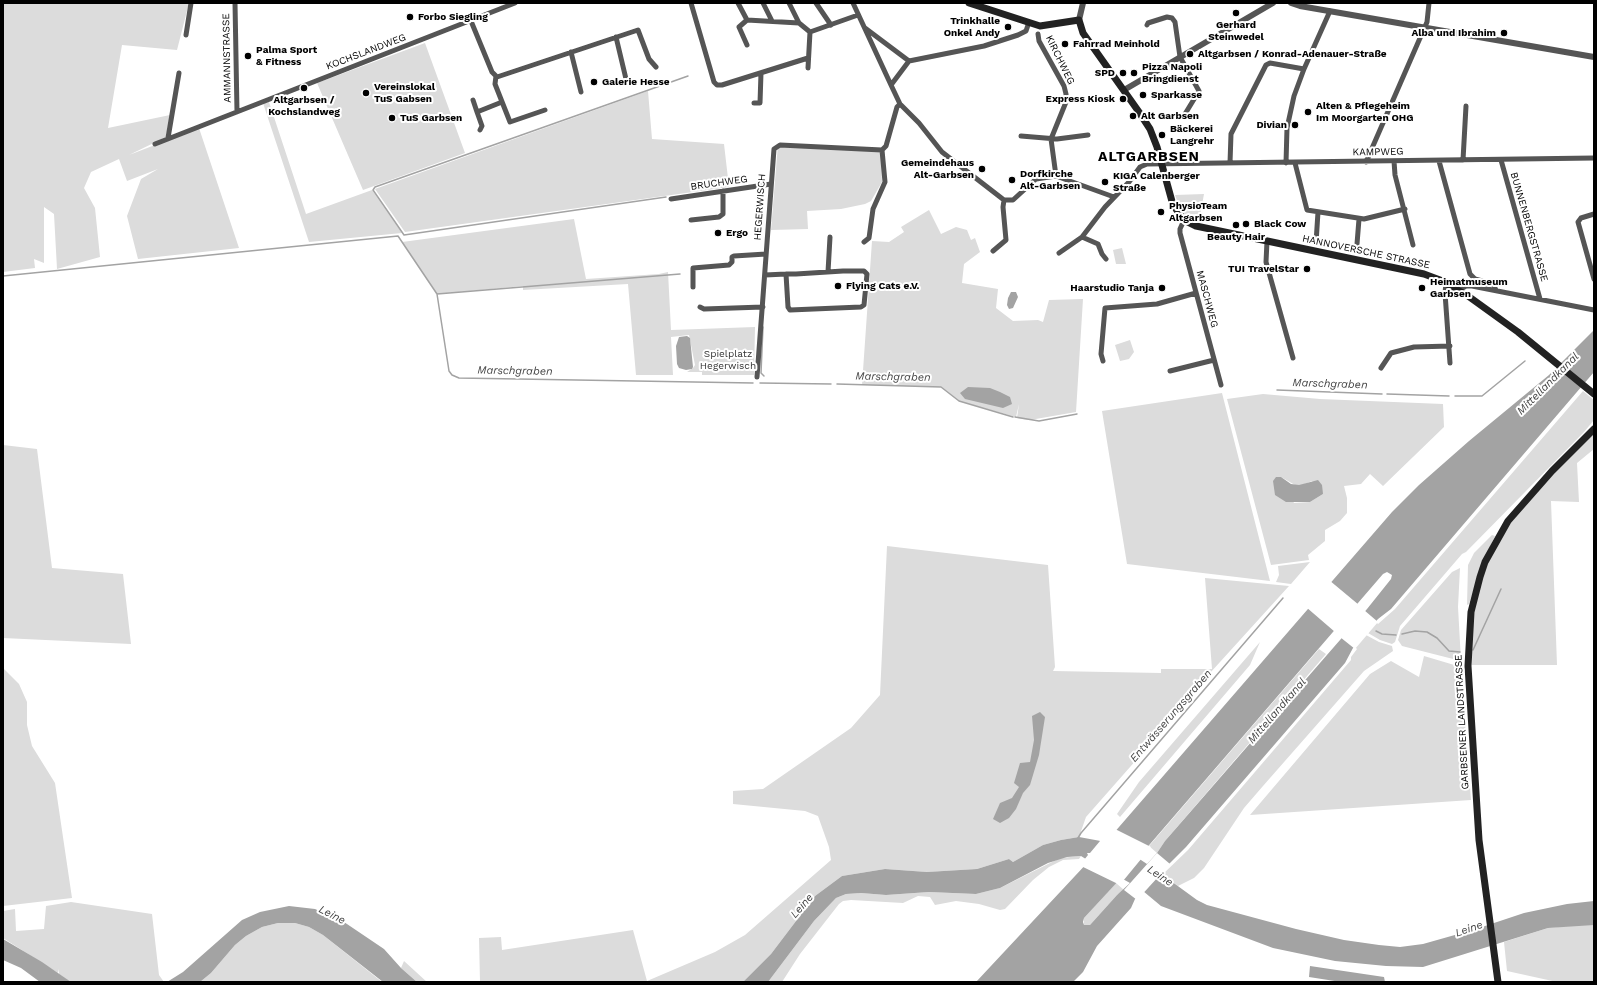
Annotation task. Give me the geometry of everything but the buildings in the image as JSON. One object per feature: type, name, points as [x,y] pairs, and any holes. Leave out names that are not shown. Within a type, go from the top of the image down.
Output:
[{"type":"main road","points":[[969,3],[1045,26],[1079,20],[1083,33],[1124,90],[1150,130],[1162,164],[1173,205],[1184,220]]},
{"type":"main road","name":"HANNOVERSCHE STRASSE","points":[[1184,220],[1196,226],[1424,274],[1446,283],[1459,290],[1518,332],[1594,394]]},
{"type":"main road","name":"GARBSENER LANDSTRASSE","points":[[1498,982],[1479,840],[1468,666],[1471,612],[1480,577],[1493,547],[1508,521],[1544,480],[1594,429]]},
{"type":"street","points":[[186,35],[191,3]]},
{"type":"street","name":"AMMANNSTRASSE","points":[[235,3],[236,112]]},
{"type":"street","name":"KOCHSLANDWEG","points":[[155,144],[515,3]]},
{"type":"street","points":[[691,3],[715,84],[722,85],[808,58]]},
{"type":"street","points":[[738,3],[747,20]]},
{"type":"street","points":[[763,3],[772,21]]},
{"type":"street","points":[[789,3],[799,23],[810,32]]},
{"type":"street","points":[[816,3],[831,25]]},
{"type":"street","points":[[853,3],[900,104],[919,123],[942,152],[1004,200],[1014,200],[1036,179],[1056,176],[1114,197]]},
{"type":"street","points":[[1079,20],[1083,3]]},
{"type":"street","points":[[1124,90],[1273,3]]},
{"type":"street","points":[[1291,3],[1330,12],[1594,57]]},
{"type":"street","points":[[1366,162],[1427,22],[1429,3]]},
{"type":"street","points":[[1286,163],[1288,118],[1304,69],[1330,12]]},
{"type":"street","points":[[810,32],[858,15]]},
{"type":"street","points":[[1147,25],[1148,23],[1167,17],[1174,20],[1180,57],[1200,91],[1185,114]]},
{"type":"street","points":[[471,20],[491,70],[496,76],[495,84],[510,122],[545,110]]},
{"type":"street","points":[[747,44],[739,27],[747,20],[799,23]]},
{"type":"street","points":[[891,85],[909,61],[984,46],[1018,35],[1026,31],[1029,22]]},
{"type":"street","points":[[864,27],[909,61]]},
{"type":"street","points":[[496,76],[638,30],[649,59],[656,68]]},
{"type":"street","points":[[808,68],[810,32]]},
{"type":"street","name":"KIRCHWEG","points":[[1038,34],[1039,41],[1064,86],[1066,94],[1066,102],[1051,139],[1056,176]]},
{"type":"street","points":[[616,37],[626,79]]},
{"type":"street","points":[[571,52],[582,92]]},
{"type":"street","points":[[1230,163],[1231,134],[1266,66],[1270,63],[1304,69]]},
{"type":"street","points":[[168,138],[179,73]]},
{"type":"street","points":[[754,103],[760,103],[761,73]]},
{"type":"street","points":[[473,100],[482,126],[480,130]]},
{"type":"street","points":[[477,112],[502,102]]},
{"type":"street","points":[[864,242],[869,238],[873,208],[885,182],[882,150],[886,146],[897,107],[900,104]]},
{"type":"street","points":[[1463,160],[1466,106]]},
{"type":"street","points":[[1021,136],[1051,139],[1088,134]]},
{"type":"street","name":"HEGERWISCH","points":[[757,378],[773,150],[778,145],[882,150]]},
{"type":"street","name":"KAMPWEG","points":[[1059,253],[1082,237],[1114,197],[1124,189],[1142,165],[1594,158]]},
{"type":"street","name":"BUNNENBERGSTRASSE","points":[[1501,160],[1540,299]]},
{"type":"street","points":[[1394,161],[1395,175],[1414,245]]},
{"type":"street","points":[[1440,161],[1470,274],[1475,280],[1493,284],[1496,290]]},
{"type":"street","points":[[1295,162],[1307,210],[1359,219],[1369,219],[1404,209]]},
{"type":"street","name":"BRUCHWEG","points":[[671,199],[771,184]]},
{"type":"street","points":[[691,220],[719,217],[723,214],[723,191]]},
{"type":"street","points":[[993,251],[1006,240],[1003,207],[1004,200]]},
{"type":"street","points":[[1316,243],[1318,212]]},
{"type":"street","points":[[1594,214],[1581,218],[1578,222],[1594,279]]},
{"type":"street","points":[[1357,244],[1359,219]]},
{"type":"street","name":"MASCHWEG","points":[[1184,220],[1180,232],[1221,384]]},
{"type":"street","points":[[828,272],[830,237]]},
{"type":"street","points":[[1082,237],[1098,244],[1106,259]]},
{"type":"street","points":[[1267,241],[1266,262],[1293,358]]},
{"type":"street","points":[[693,288],[693,269],[695,267],[729,265],[732,262],[733,256],[766,254]]},
{"type":"street","points":[[765,275],[786,274],[828,272],[863,271],[866,273],[864,304],[862,307],[790,310],[788,307],[786,274]]},
{"type":"street","points":[[1446,283],[1445,293],[1450,346],[1450,363]]},
{"type":"street","points":[[1459,290],[1469,286],[1496,290],[1594,310]]},
{"type":"street","points":[[1103,361],[1101,354],[1105,308],[1156,304],[1196,293]]},
{"type":"street","points":[[700,307],[704,309],[763,308]]},
{"type":"street","points":[[1381,368],[1391,353],[1414,347],[1450,346]]},
{"type":"street","points":[[1170,371],[1214,360]]},
{"type":"green space","points":[[3,3],[189,3],[177,50],[122,45],[108,128],[170,115],[166,137],[129,155],[199,128],[239,248],[138,259],[127,216],[141,179],[158,169],[127,181],[119,159],[91,172],[84,188],[95,208],[100,257],[57,269],[54,214],[44,207],[44,263],[34,259],[35,268],[3,272]]},
{"type":"green space","name":"TuS Garbsen","points":[[425,43],[465,153],[363,190],[317,83]]},
{"type":"green space","points":[[648,91],[652,139],[724,144],[729,187],[405,232],[375,189]]},
{"type":"green space","points":[[269,102],[306,214],[372,190],[402,233],[309,242],[263,103]]},
{"type":"green space","points":[[778,144],[881,152],[882,182],[871,201],[865,204],[841,209],[807,211],[808,229],[771,230]]},
{"type":"green space","points":[[1204,194],[1199,221],[1184,214],[1175,195]]},
{"type":"green space","points":[[929,210],[941,234],[956,227],[967,230],[971,240],[975,238],[980,252],[964,264],[962,283],[998,289],[996,308],[1013,321],[1038,320],[1043,322],[1049,300],[1083,299],[1076,412],[1030,420],[1022,419],[1017,418],[1019,404],[1016,417],[959,401],[941,387],[862,385],[872,241],[889,242],[904,232],[901,227]]},
{"type":"green space","name":"Spielplatz Hegerwisch","points":[[574,219],[586,279],[659,274],[668,272],[671,330],[755,327],[754,375],[702,375],[702,372],[687,372],[695,365],[689,335],[671,337],[673,375],[636,375],[628,284],[523,290],[523,286],[437,294],[402,242]]},
{"type":"green space","points":[[1122,248],[1126,264],[1116,264],[1113,250]]},
{"type":"green space","points":[[1130,340],[1134,352],[1129,359],[1120,361],[1115,345]]},
{"type":"green space","points":[[1583,391],[1594,400],[1594,420],[1584,432],[1466,552],[1462,554],[1400,626],[1395,642],[1392,644],[1380,640],[1368,633],[1376,622],[1378,624],[1395,609]]},
{"type":"green space","points":[[1222,393],[1270,581],[1127,564],[1102,411]]},
{"type":"green space","points":[[1263,394],[1320,399],[1443,404],[1444,427],[1383,486],[1370,474],[1361,484],[1344,486],[1347,498],[1347,513],[1340,521],[1325,530],[1325,541],[1308,555],[1309,560],[1271,565],[1227,399]],"holes":[[[1281,477],[1295,485],[1302,485],[1312,481],[1323,494],[1310,502],[1294,503]]]},
{"type":"green space","points":[[1594,433],[1594,449],[1577,463],[1579,502],[1551,501],[1557,665],[1472,665],[1473,613],[1479,586],[1491,556],[1511,522],[1535,493]]},
{"type":"green space","points":[[3,445],[37,449],[52,568],[123,574],[131,644],[3,638]]},
{"type":"green space","points":[[1492,535],[1495,536],[1482,564],[1469,604],[1467,605],[1468,565],[1474,553]]},
{"type":"green space","points":[[887,546],[1048,565],[1055,667],[1053,671],[1161,673],[1161,669],[1212,669],[1205,578],[1289,586],[1161,727],[1160,726],[1160,733],[1086,817],[1079,837],[1043,845],[1013,862],[1009,859],[977,869],[927,872],[885,869],[842,876],[815,896],[771,954],[743,982],[480,982],[479,938],[501,937],[502,950],[633,930],[647,981],[715,952],[745,935],[831,860],[829,847],[818,816],[805,811],[733,804],[733,791],[763,789],[851,728],[880,695]]},
{"type":"green space","points":[[1310,562],[1291,584],[1276,582],[1279,575],[1278,566]]},
{"type":"green space","points":[[1460,568],[1458,607],[1461,661],[1402,646],[1398,640],[1401,630],[1452,572]]},
{"type":"green space","points":[[1366,635],[1379,642],[1392,646],[1393,651],[1364,671],[1244,808],[1204,868],[1194,878],[1178,886],[1163,874],[1188,850],[1351,660],[1351,657],[1357,649],[1355,647]]},
{"type":"green space","points":[[1260,642],[1250,665],[1120,817],[1117,814],[1139,782]]},
{"type":"green space","points":[[1319,649],[1326,654],[1165,841],[1157,853],[1149,846]]},
{"type":"green space","points":[[1424,656],[1461,667],[1471,800],[1250,815],[1370,674],[1391,661],[1419,677]]},
{"type":"green space","points":[[3,668],[19,684],[27,702],[27,725],[32,746],[55,783],[72,898],[3,906]]},
{"type":"green space","points":[[1081,856],[1079,859],[1063,860],[1049,867],[1033,880],[1005,909],[1000,910],[979,904],[956,901],[935,905],[930,897],[918,896],[903,903],[851,900],[843,901],[839,904],[800,954],[782,982],[768,982],[814,921],[836,898],[846,894],[861,893],[886,895],[929,892],[976,894],[1000,888],[1060,858]]},
{"type":"green space","points":[[1116,883],[1124,890],[1117,895],[1090,925],[1084,925],[1084,918]]},
{"type":"green space","points":[[71,902],[152,914],[159,975],[164,982],[70,982],[59,974],[59,969],[58,973],[3,938],[3,911],[15,909],[16,931],[44,929],[46,906]]},
{"type":"green space","points":[[278,923],[295,923],[309,927],[323,935],[382,982],[200,982],[211,973],[235,945],[246,936],[262,927]]},
{"type":"green space","points":[[1590,924],[1594,925],[1594,982],[1557,982],[1507,971],[1504,942],[1548,928]]},
{"type":"green space","points":[[404,961],[427,982],[417,982],[401,968]]},
{"type":"water","points":[[1011,292],[1016,292],[1018,297],[1013,308],[1009,309],[1007,305]]},
{"type":"water","points":[[1594,330],[1594,372],[1391,609],[1378,619],[1353,648],[1345,663],[1186,847],[1160,873],[1197,900],[1207,905],[1296,929],[1344,940],[1379,945],[1400,947],[1423,944],[1476,929],[1524,913],[1567,904],[1594,901],[1594,925],[1548,928],[1423,967],[1386,966],[1335,961],[1273,948],[1161,906],[1143,891],[1135,899],[1131,908],[1097,946],[1083,972],[1073,982],[976,982],[1089,861],[1081,856],[1067,857],[1048,863],[1000,888],[976,894],[929,892],[886,895],[861,893],[846,894],[836,898],[814,921],[768,982],[743,982],[771,954],[815,896],[842,876],[885,869],[927,872],[977,869],[1009,859],[1013,862],[1043,845],[1061,840],[1079,837],[1106,842],[1392,512],[1419,485],[1469,441],[1549,375]],"holes":[[[1387,572],[1392,575],[1391,579],[1367,609],[1165,841],[1157,853],[1147,864],[1138,858],[1383,574]],[[1121,878],[1130,883],[1090,925],[1084,925],[1084,918]]]},
{"type":"water","points":[[687,336],[690,338],[693,367],[692,369],[686,370],[679,368],[677,364],[676,346],[679,337]]},
{"type":"water","points":[[968,387],[990,388],[1010,397],[1012,404],[1003,408],[965,399],[960,393]]},
{"type":"water","points":[[1276,477],[1281,477],[1291,484],[1299,485],[1318,480],[1322,485],[1323,494],[1310,502],[1286,502],[1275,495],[1273,481]]},
{"type":"water","points":[[1040,712],[1045,717],[1039,755],[1030,785],[1023,793],[1016,809],[1009,818],[1000,823],[993,819],[1000,803],[1012,798],[1019,787],[1014,783],[1020,763],[1030,762],[1034,740],[1032,716]]},
{"type":"water","points":[[289,906],[315,909],[344,922],[384,949],[401,968],[417,982],[383,982],[323,935],[309,927],[295,923],[278,923],[262,927],[246,936],[235,945],[211,973],[200,982],[167,982],[183,972],[242,920],[260,912]]},
{"type":"water","points":[[3,939],[42,962],[71,982],[40,982],[21,968],[3,960]]},
{"type":"water","points":[[1310,966],[1384,977],[1385,982],[1341,982],[1309,977]]},
{"type":"pier","points":[[1329,580],[1359,605],[1335,632],[1306,607]]},
{"type":"pier","points":[[1364,610],[1378,622],[1355,649],[1340,637]]},
{"type":"pier","points":[[1115,829],[1151,847],[1123,881],[1121,880],[1118,884],[1081,866],[1086,861],[1084,860],[1088,855],[1087,853],[1090,853],[1100,841],[1099,839],[1105,839]]},
{"type":"pier","points":[[1157,853],[1170,864],[1137,900],[1124,890]]},
{"type":"waterway","points":[[666,197],[404,235],[373,190],[375,187],[688,76]]},
{"type":"waterway","name":"Marschgraben","points":[[3,276],[398,236],[437,294],[449,371],[452,375],[459,378],[753,383]]},
{"type":"waterway","points":[[437,294],[680,274]]},
{"type":"waterway","points":[[763,327],[761,373],[764,376]]},
{"type":"waterway","name":"Marschgraben","points":[[1455,396],[1482,396],[1525,361]]},
{"type":"waterway","name":"Marschgraben","points":[[760,383],[831,384]]},
{"type":"waterway","name":"Marschgraben","points":[[837,384],[941,387],[959,401],[1013,417]]},
{"type":"waterway","name":"Marschgraben","points":[[1277,390],[1382,394]]},
{"type":"waterway","name":"Marschgraben","points":[[1387,394],[1449,396]]},
{"type":"waterway","name":"Marschgraben","points":[[1015,417],[1039,421],[1077,414]]},
{"type":"waterway","points":[[1473,650],[1501,589]]},
{"type":"waterway","name":"Entwässerungsgraben","points":[[1078,838],[1283,598]]},
{"type":"waterway","points":[[1376,631],[1382,634],[1396,635]]},
{"type":"waterway","points":[[1402,634],[1415,631],[1427,632],[1437,638],[1449,651],[1460,652]]},
{"type":"place","name":"Gerhard Steinwedel","points":[[1236,13]]},
{"type":"place","name":"Forbo Siegling","points":[[410,17]]},
{"type":"place","name":"Trinkhalle Onkel Andy","points":[[1008,27]]},
{"type":"place","name":"Alba und Ibrahim","points":[[1504,33]]},
{"type":"place","name":"Fahrrad Meinhold","points":[[1065,44]]},
{"type":"place","name":"Altgarbsen / Konrad-Adenauer-Straße","points":[[1190,54]]},
{"type":"place","name":"Palma Sport & Fitness","points":[[248,56]]},
{"type":"place","name":"SPD","points":[[1123,73]]},
{"type":"place","name":"Pizza Napoli Bringdienst","points":[[1134,73]]},
{"type":"place","name":"Galerie Hesse","points":[[594,82]]},
{"type":"place","name":"Altgarbsen / Kochslandweg","points":[[304,88]]},
{"type":"place","name":"Vereinslokal TuS Gabsen","points":[[366,93]]},
{"type":"place","name":"Sparkasse","points":[[1143,95]]},
{"type":"place","name":"Express Kiosk","points":[[1123,99]]},
{"type":"place","name":"Alten & Pflegeheim Im Moorgarten OHG","points":[[1308,112]]},
{"type":"place","name":"Alt Garbsen","points":[[1133,116]]},
{"type":"place","name":"TuS Garbsen","points":[[392,118]]},
{"type":"place","name":"Divian","points":[[1295,125]]},
{"type":"place","name":"Bäckerei Langrehr","points":[[1162,135]]},
{"type":"place","name":"Gemeindehaus Alt-Garbsen","points":[[982,169]]},
{"type":"place","name":"Dorfkirche Alt-Garbsen","points":[[1012,180]]},
{"type":"place","name":"KIGA Calenberger Straße","points":[[1105,182]]},
{"type":"place","name":"PhysioTeam Altgarbsen","points":[[1161,212]]},
{"type":"place","name":"Black Cow","points":[[1246,224]]},
{"type":"place","name":"Beauty Hair","points":[[1236,225]]},
{"type":"place","name":"Ergo","points":[[718,233]]},
{"type":"place","name":"TUI TravelStar","points":[[1307,269]]},
{"type":"place","name":"Flying Cats e.V.","points":[[838,286]]},
{"type":"place","name":"Haarstudio Tanja","points":[[1162,288]]},
{"type":"place","name":"Heimatmuseum Garbsen","points":[[1422,288]]},
{"type":"district","name":"ALTGARBSEN","points":[[1149,157]]},
{"type":"water label","name":"Mittellandkanal","points":[[1548,384]]},
{"type":"water label","name":"Mittellandkanal","points":[[1277,711]]},
{"type":"water label","name":"Leine","points":[[1160,876]]},
{"type":"water label","name":"Leine","points":[[802,906]]},
{"type":"water label","name":"Leine","points":[[332,915]]},
{"type":"water label","name":"Leine","points":[[1469,929]]}]
